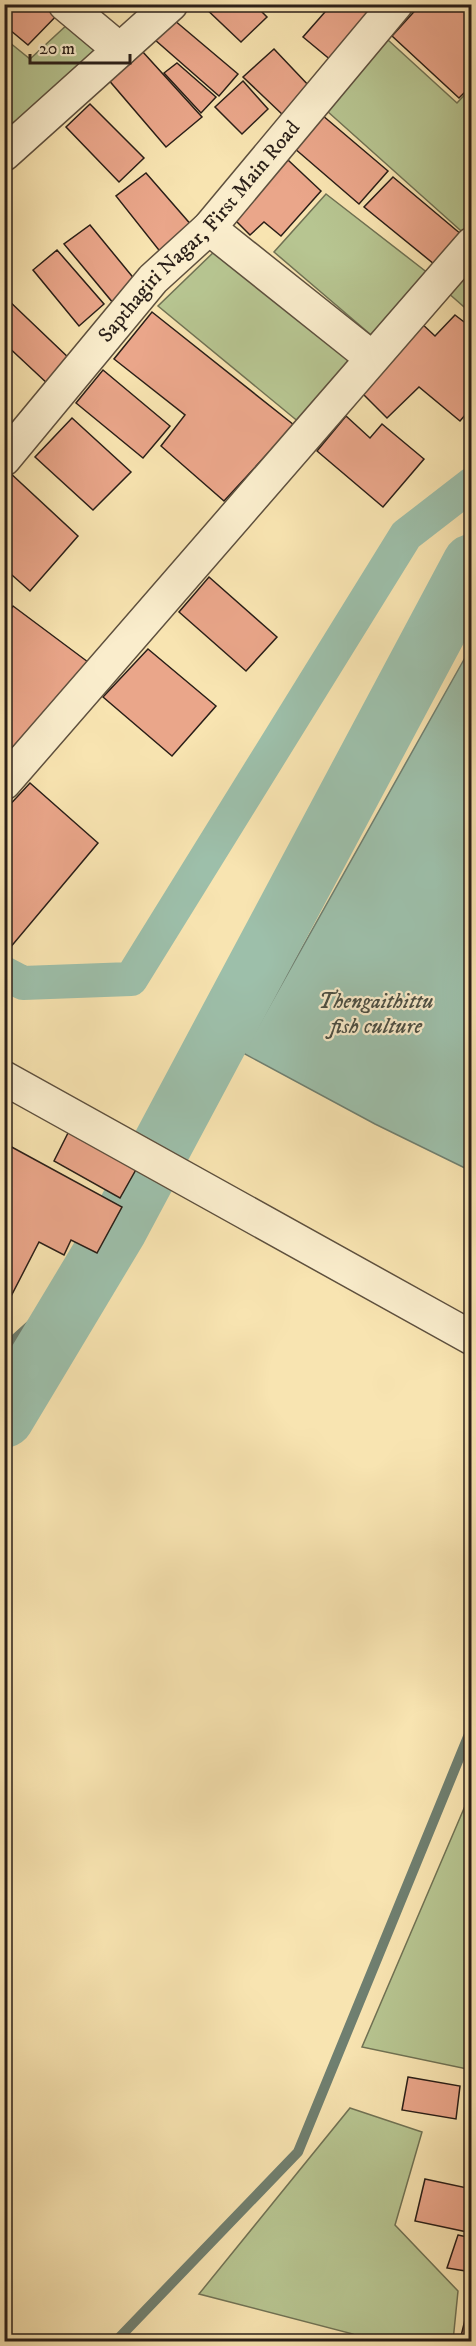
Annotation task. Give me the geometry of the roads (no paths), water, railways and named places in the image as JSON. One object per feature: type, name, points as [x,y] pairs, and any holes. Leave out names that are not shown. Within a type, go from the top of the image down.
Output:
[{"type":"street","points":[[65,4],[120,50]]},
{"type":"street","points":[[4,154],[171,4]]},
{"type":"street","name":"Sapthagiri Nagar, First Main Road","points":[[4,459],[153,279],[209,228],[396,4]]},
{"type":"street","points":[[209,228],[372,358]]},
{"type":"street","points":[[4,783],[471,244]]},
{"type":"street","points":[[4,1078],[471,1338]]},
{"type":"water","name":"Thengaithittu fish culture","points":[[471,647],[471,1171],[375,1124],[243,1053]]},
{"type":"waterway","points":[[4,973],[23,983],[131,979],[406,535],[472,484]]},
{"type":"waterway","points":[[4,1418],[118,1228],[472,564]]},
{"type":"waterway","points":[[4,1349],[138,1228],[226,1071],[444,656],[472,620]]},
{"type":"waterway","points":[[115,2342],[298,2152],[472,1727]]}]
